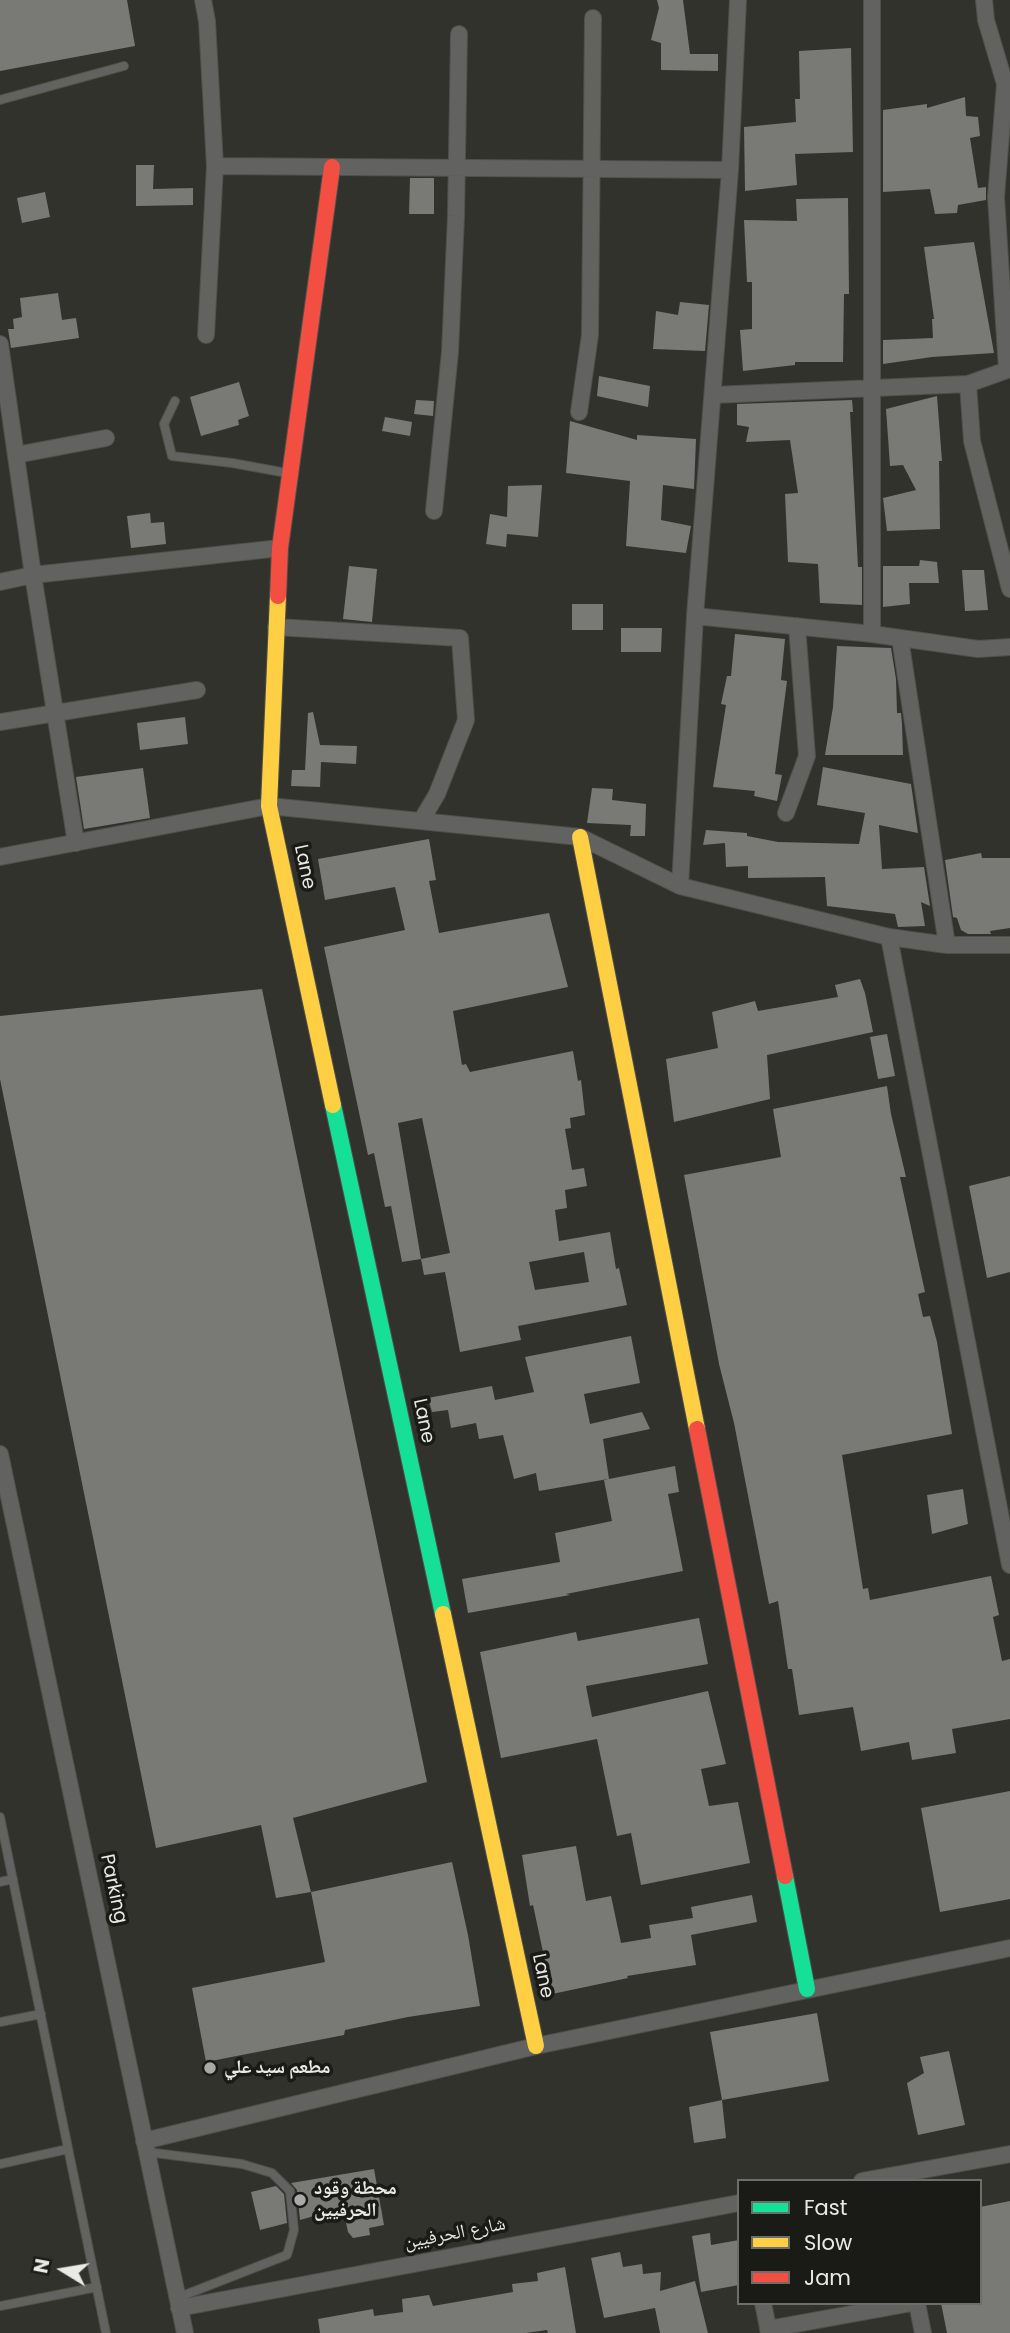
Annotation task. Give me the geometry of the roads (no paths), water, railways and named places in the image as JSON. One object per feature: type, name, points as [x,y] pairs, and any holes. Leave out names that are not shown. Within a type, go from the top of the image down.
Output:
[{"type":"street","points":[[203,0],[215,166],[206,335]]},
{"type":"street","points":[[680,886],[695,616],[730,170],[738,0]]},
{"type":"street","points":[[872,0],[872,634]]},
{"type":"street","points":[[713,396],[968,384],[1008,369],[996,197],[1008,87],[986,20],[984,0]]},
{"type":"street","points":[[579,412],[590,335],[593,18]]},
{"type":"street","points":[[434,511],[450,352],[457,168],[458,34]]},
{"type":"street","points":[[215,166],[730,170]]},
{"type":"street","name":"Lane","points":[[332,167],[279,548],[269,806],[536,2046]]},
{"type":"street","points":[[0,344],[33,575],[76,843]]},
{"type":"street","points":[[968,384],[972,441],[1010,589]]},
{"type":"street","points":[[16,455],[106,438]]},
{"type":"street","points":[[0,582],[33,575],[279,548]]},
{"type":"street","points":[[695,616],[872,634],[978,649],[1010,647]]},
{"type":"street","points":[[786,813],[807,756],[797,626]]},
{"type":"street","points":[[276,627],[460,638],[466,720],[438,794],[421,821]]},
{"type":"street","points":[[900,638],[947,944]]},
{"type":"street","points":[[0,722],[197,690]]},
{"type":"street","points":[[0,857],[269,806],[580,837],[680,886],[889,937],[947,944],[1010,945]]},
{"type":"street","points":[[580,837],[807,1989]]},
{"type":"street","points":[[889,937],[1010,1565]]},
{"type":"street","name":"Parking","points":[[0,1454],[185,2333]]},
{"type":"street","points":[[146,2147],[536,2046],[1010,1948]]},
{"type":"street","points":[[873,2179],[1010,2154]]},
{"type":"street","name":"شارع الحرفيين","points":[[178,2303],[737,2203]]},
{"type":"street","points":[[763,2305],[769,2331],[904,2305]]},
{"type":"street","points":[[915,2305],[923,2333]]},
{"type":"lane","points":[[0,100],[124,66]]},
{"type":"lane","points":[[175,401],[164,424],[172,456],[290,473]]},
{"type":"lane","points":[[0,1817],[106,2333]]},
{"type":"lane","points":[[0,1882],[13,1879]]},
{"type":"lane","points":[[0,2022],[41,2014]]},
{"type":"lane","points":[[146,2147],[242,2164],[272,2173],[290,2191],[294,2230],[287,2255],[178,2303]]},
{"type":"lane","points":[[0,2164],[68,2150]]},
{"type":"lane","points":[[0,2305],[97,2287]]},
{"type":"place","name":"مطعم سيد علي","points":[[210,2068]]},
{"type":"place","name":"محطة وقود الحرفيين","points":[[300,2200]]}]
